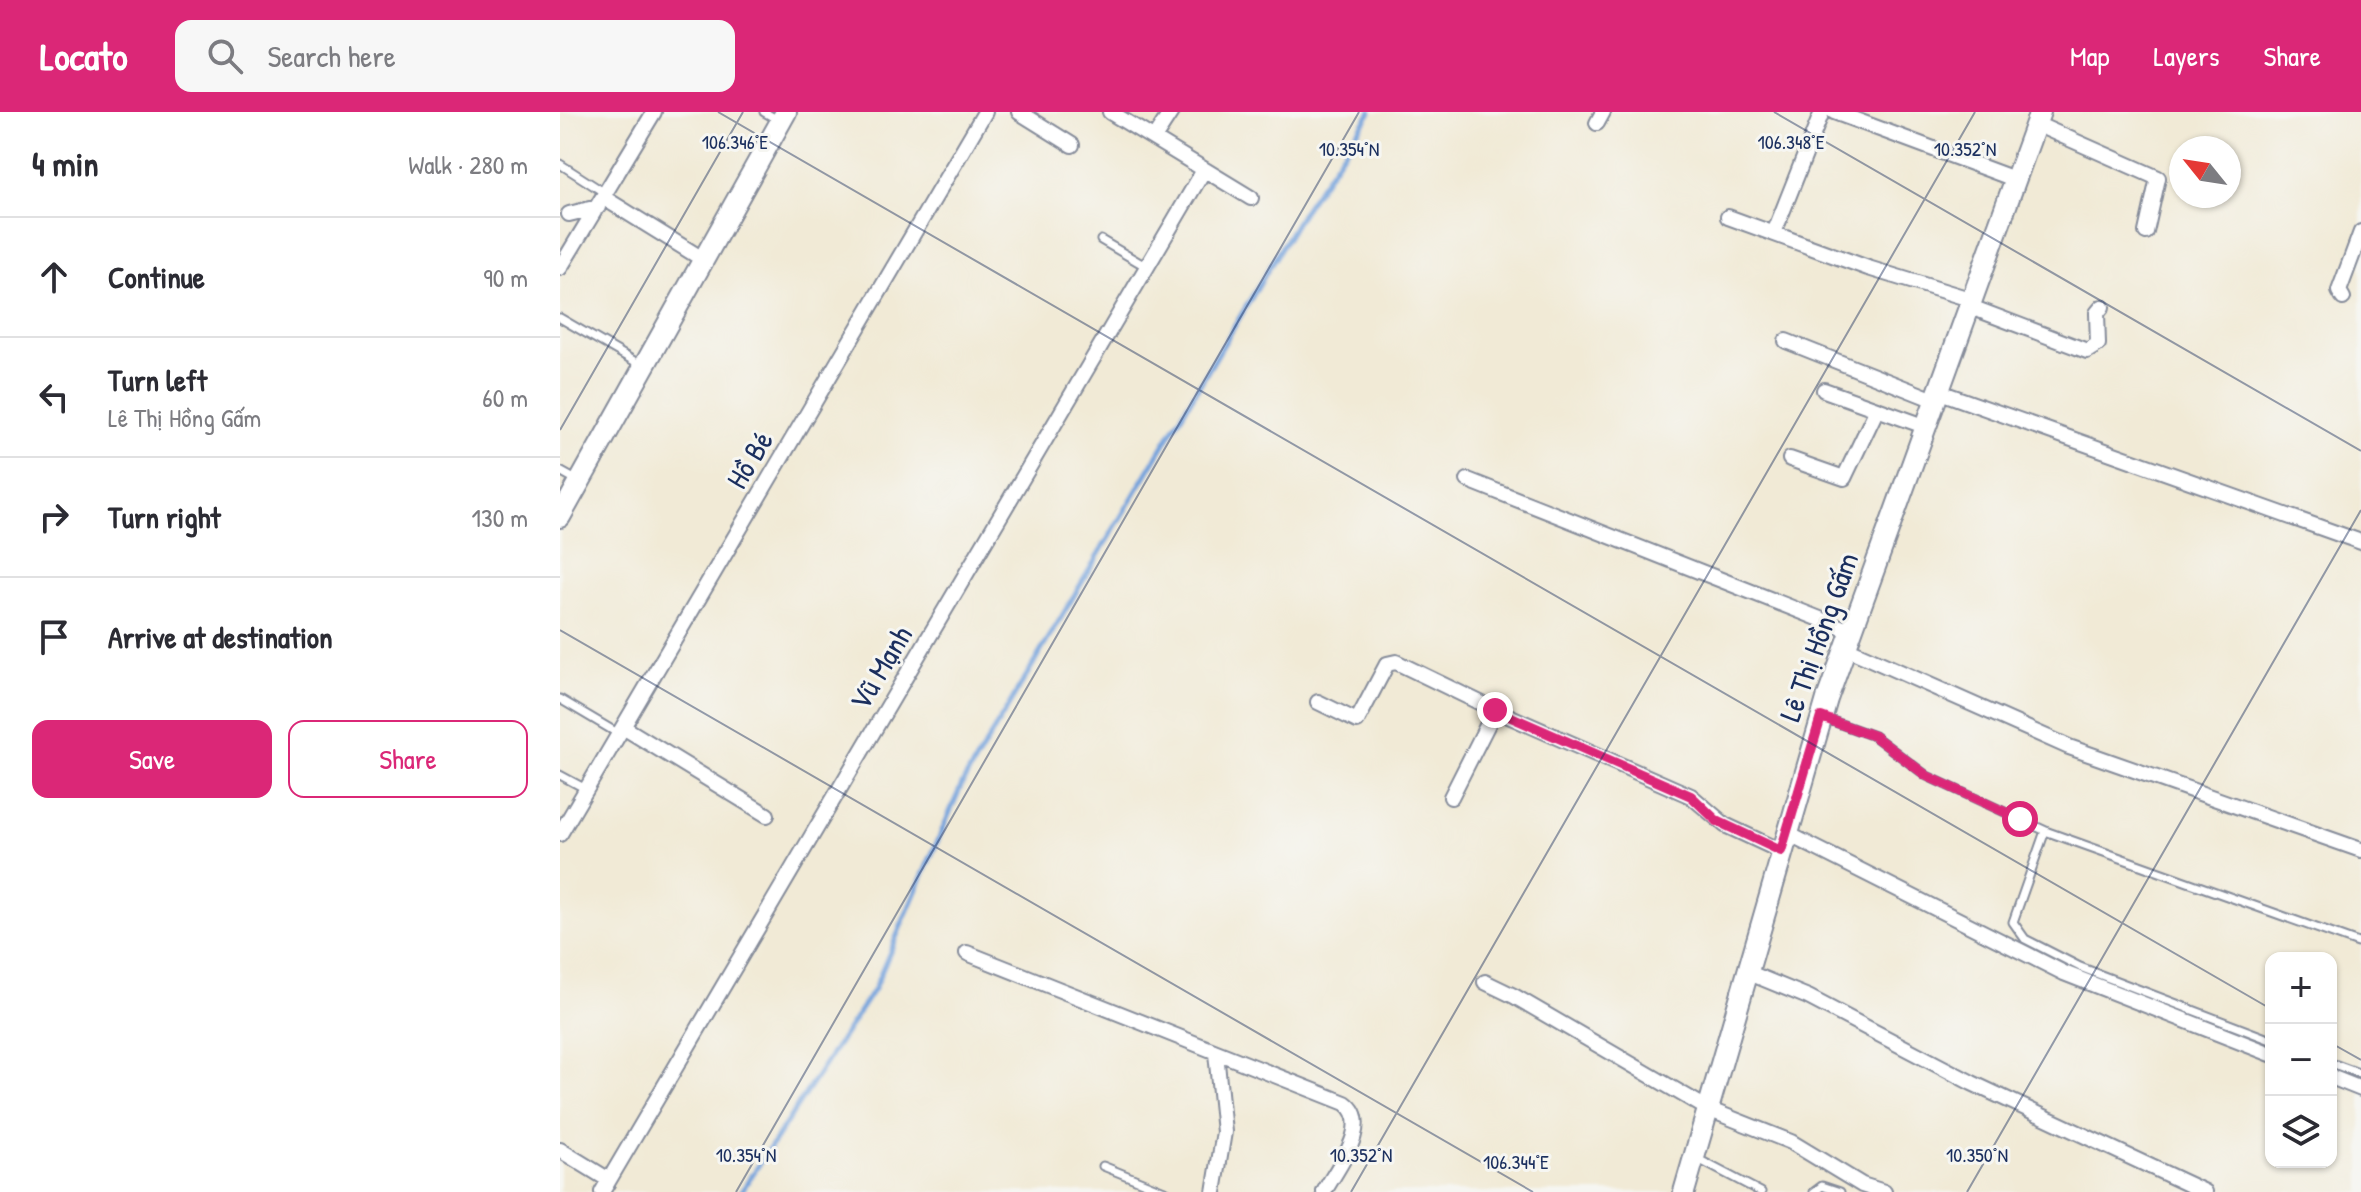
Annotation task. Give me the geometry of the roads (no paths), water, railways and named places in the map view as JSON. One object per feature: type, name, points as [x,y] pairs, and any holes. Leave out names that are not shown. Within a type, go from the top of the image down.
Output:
[{"type":"main road","points":[[560,517],[704,260],[777,115]]},
{"type":"main road","name":"Lê Thị Hồng Gấm","points":[[1684,1192],[1821,717],[2038,118]]},
{"type":"street","points":[[560,268],[654,112]]},
{"type":"street","name":"Hồ Bé","points":[[560,834],[985,112]]},
{"type":"street","points":[[1019,112],[1072,145]]},
{"type":"street","points":[[1110,112],[1251,198]]},
{"type":"street","points":[[1154,138],[1171,112]]},
{"type":"street","points":[[1774,233],[1822,112]]},
{"type":"street","points":[[1834,112],[2017,180]]},
{"type":"street","points":[[2038,118],[2158,178],[2146,232]]},
{"type":"street","name":"Vũ Mạnh","points":[[605,1186],[1204,170]]},
{"type":"street","points":[[569,214],[603,200]]},
{"type":"street","points":[[603,200],[704,260]]},
{"type":"street","points":[[1728,217],[1972,304],[2087,351],[2098,344],[2097,313],[2102,307]]},
{"type":"street","points":[[2343,298],[2339,291],[2361,232]]},
{"type":"street","points":[[1786,341],[2361,542]]},
{"type":"street","points":[[1824,390],[1927,427]]},
{"type":"street","points":[[1790,459],[1844,478],[1877,409]]},
{"type":"street","points":[[1468,480],[1850,640],[2069,747],[2361,850]]},
{"type":"street","points":[[1318,702],[1348,720],[1357,721],[1391,662],[1691,796],[1717,821],[1784,842],[2074,977],[2265,1052]]},
{"type":"street","points":[[1451,797],[1495,710]]},
{"type":"street","points":[[621,730],[767,815]]},
{"type":"street","points":[[967,953],[1351,1107],[1357,1129],[1324,1192]]},
{"type":"street","points":[[1747,972],[1808,997],[1972,1083],[2204,1192]]},
{"type":"street","points":[[1485,982],[1708,1109],[1791,1142],[1862,1185],[1884,1192]]},
{"type":"street","points":[[1214,1192],[1224,1132],[1216,1053]]},
{"type":"street","points":[[2337,1079],[2361,1089]]},
{"type":"street","points":[[560,1150],[605,1186]]},
{"type":"lane","points":[[560,164],[603,200]]},
{"type":"lane","points":[[1101,240],[1147,267]]},
{"type":"lane","points":[[560,318],[644,366]]},
{"type":"lane","points":[[560,471],[580,482]]},
{"type":"lane","points":[[560,699],[621,730]]},
{"type":"lane","points":[[1821,717],[1874,736],[1927,776],[2045,831],[2361,944]]},
{"type":"lane","points":[[560,775],[586,789]]},
{"type":"lane","points":[[2045,831],[2013,922],[2019,935],[2080,967],[2265,1038]]},
{"type":"lane","points":[[2337,1065],[2361,1074]]},
{"type":"lane","points":[[1694,1157],[1761,1192]]},
{"type":"lane","points":[[1103,1166],[1167,1192]]},
{"type":"lane","points":[[1814,1192],[1822,1186],[1840,1192]]},
{"type":"waterway","points":[[741,1192],[874,989],[962,784],[1303,211],[1371,112]]}]
